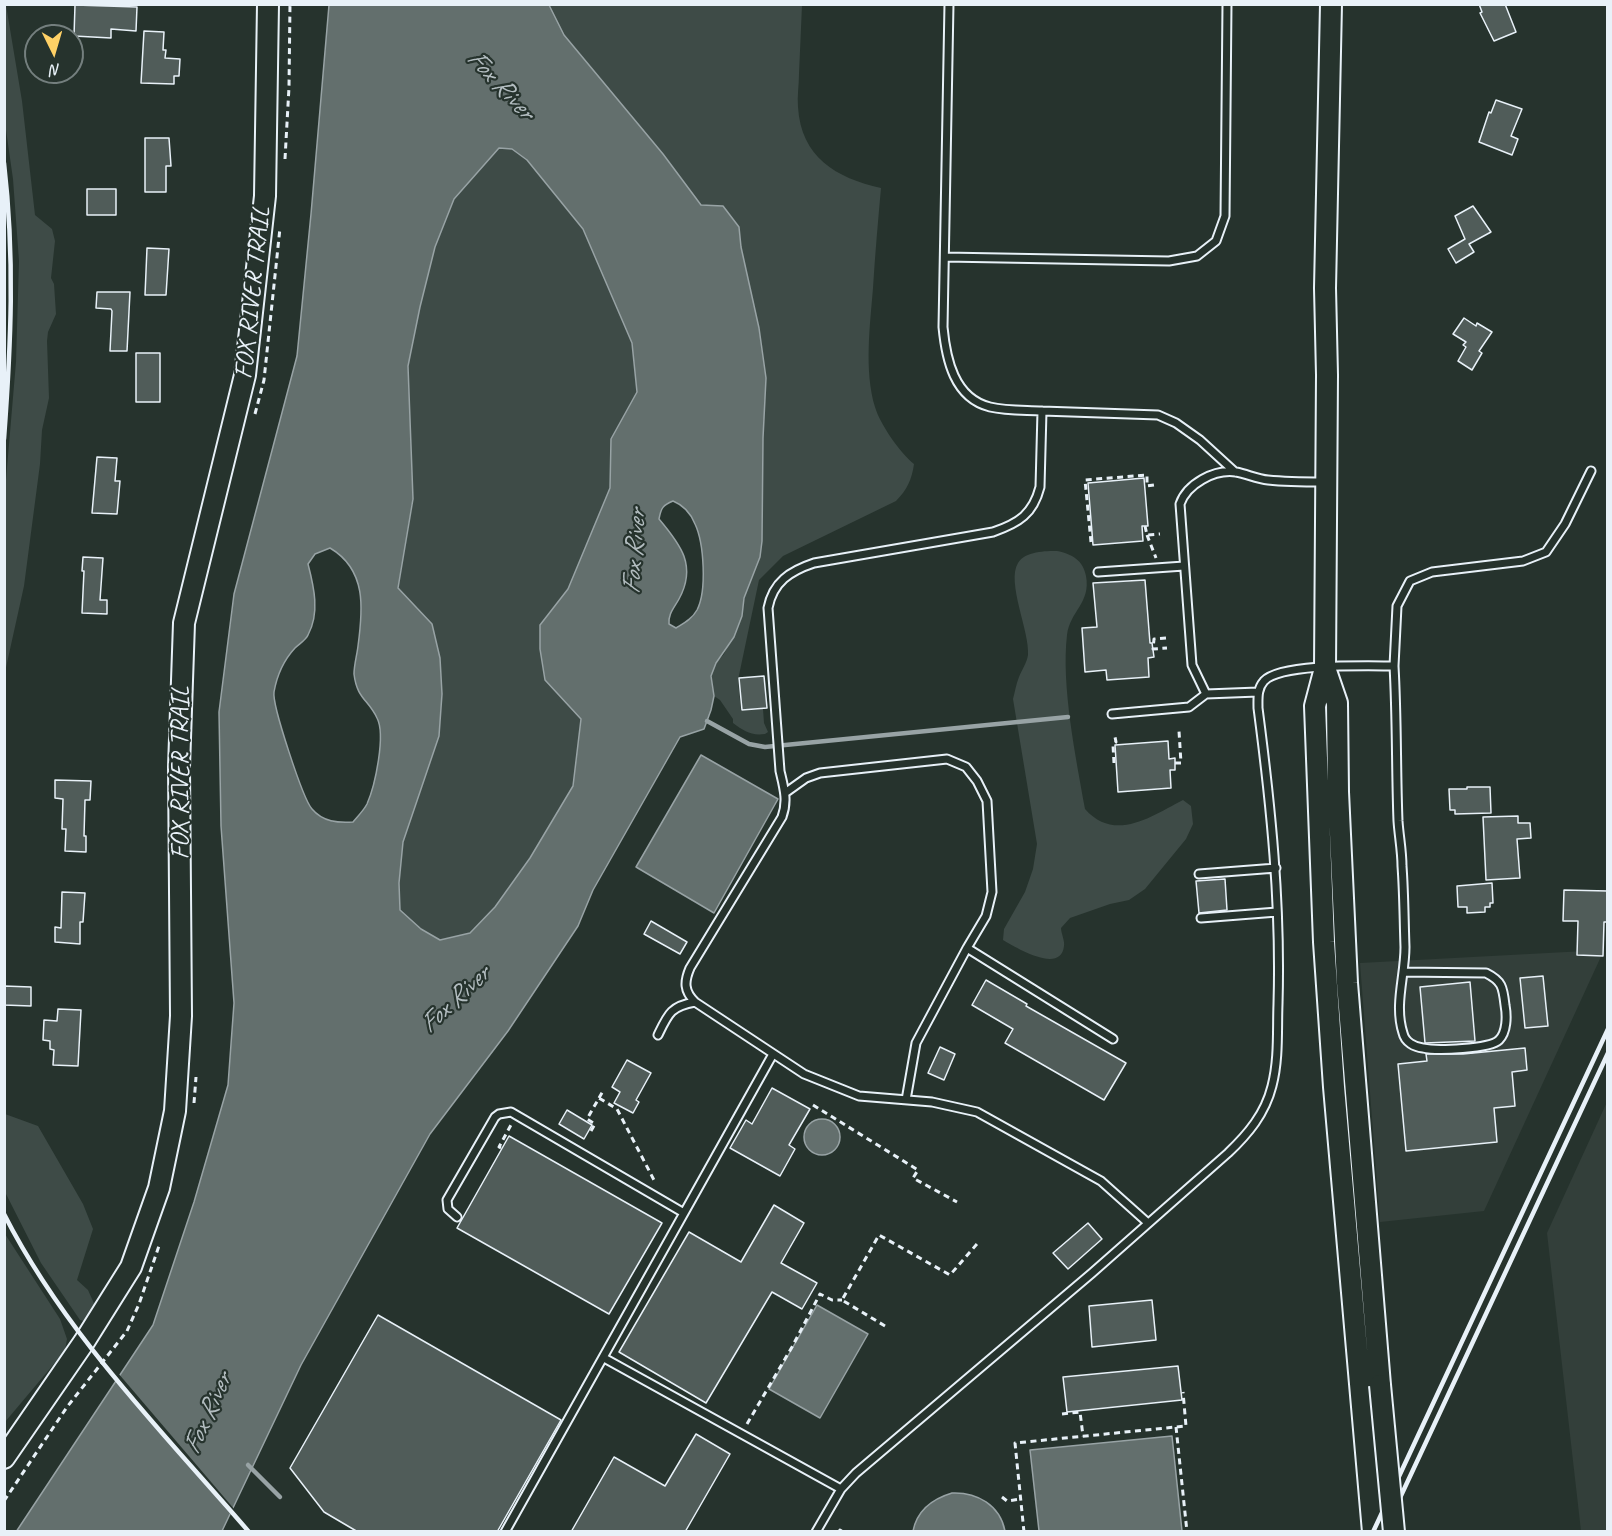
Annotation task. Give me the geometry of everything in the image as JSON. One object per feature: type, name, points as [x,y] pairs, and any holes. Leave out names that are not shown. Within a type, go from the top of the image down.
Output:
[{"type":"main road","points":[[4,1458],[84,1342],[130,1267],[159,1188],[176,1111],[181,1016],[179,768],[184,623],[245,375],[265,196],[268,4]]},
{"type":"main road","points":[[1331,4],[1325,288],[1325,668],[1315,706],[1323,931],[1334,1087],[1373,1532]]},
{"type":"main road","points":[[1325,668],[1337,703],[1338,792],[1346,960],[1394,1532]]},
{"type":"lane","points":[[949,4],[943,327],[947,360],[955,378],[969,395],[990,407],[1158,415],[1176,423],[1200,440],[1235,472]]},
{"type":"lane","points":[[945,257],[1169,261],[1197,256],[1216,241],[1225,216],[1227,4]]},
{"type":"lane","points":[[1042,411],[1038,497],[1030,510],[1012,526],[993,532],[814,563],[785,575],[776,586],[770,596],[768,608],[785,809],[690,968],[685,982],[686,990],[695,1002],[804,1074],[859,1096],[932,1102],[977,1112],[1101,1181],[1148,1224]]},
{"type":"lane","points":[[1404,972],[1486,973],[1498,979],[1504,990],[1506,1014],[1504,1029],[1499,1040],[1490,1045],[1438,1049],[1421,1048],[1408,1043],[1403,1035],[1400,1013],[1404,972],[1402,864],[1398,822],[1394,666],[1397,606],[1410,581],[1432,572],[1523,561],[1546,552],[1565,524],[1591,471]]},
{"type":"lane","points":[[1206,694],[1192,665],[1180,504],[1184,494],[1191,487],[1216,474],[1235,472],[1262,479],[1289,482],[1326,482]]},
{"type":"lane","points":[[1098,572],[1184,566]]},
{"type":"lane","points":[[816,1532],[841,1489],[856,1473],[1084,1281],[1248,1134],[1267,1102],[1276,1065],[1279,961],[1276,868],[1258,692],[1262,683],[1270,676],[1283,671],[1394,666]]},
{"type":"lane","points":[[1112,714],[1190,707],[1206,694],[1258,692]]},
{"type":"lane","points":[[785,793],[806,778],[819,773],[947,759],[966,767],[977,781],[987,801],[992,892],[986,916],[924,1023],[916,1043],[906,1100]]},
{"type":"lane","points":[[1199,874],[1276,868]]},
{"type":"lane","points":[[1201,918],[1277,912]]},
{"type":"lane","points":[[967,948],[1113,1039]]},
{"type":"lane","points":[[658,1035],[669,1013],[677,1006],[695,1002]]},
{"type":"lane","points":[[505,1532],[773,1054]]},
{"type":"lane","points":[[457,1217],[448,1209],[447,1200],[495,1117],[511,1112],[684,1213]]},
{"type":"lane","points":[[604,1358],[841,1489]]},
{"type":"path","points":[[285,159],[290,4]]},
{"type":"path","name":"FOX RIVER TRAIL","points":[[253,423],[264,380],[281,218]]},
{"type":"path","points":[[1091,542],[1085,480],[1146,475],[1148,486],[1154,485]]},
{"type":"path","points":[[1145,526],[1146,535],[1157,559]]},
{"type":"path","points":[[1146,535],[1160,534]]},
{"type":"path","points":[[1166,638],[1154,639],[1153,649],[1168,648]]},
{"type":"path","points":[[1175,764],[1181,763],[1179,731]]},
{"type":"path","points":[[1114,763],[1113,745],[1116,737]]},
{"type":"path","points":[[194,1107],[196,1074]]},
{"type":"path","points":[[591,1131],[595,1124],[587,1119],[603,1091]]},
{"type":"path","points":[[599,1098],[617,1108],[666,1203]]},
{"type":"path","points":[[813,1105],[918,1170],[913,1178],[957,1202]]},
{"type":"path","points":[[501,1148],[499,1147],[514,1119]]},
{"type":"path","points":[[842,1300],[879,1235],[950,1275],[977,1244]]},
{"type":"path","points":[[4,1501],[66,1407],[127,1330],[139,1304],[162,1237]]},
{"type":"path","points":[[747,1424],[820,1294],[832,1300],[842,1300],[885,1326]]},
{"type":"path","points":[[1024,1532],[1015,1443],[1186,1426],[1183,1392]]},
{"type":"path","points":[[1062,1414],[1080,1412],[1083,1436]]},
{"type":"path","points":[[1176,1427],[1187,1532]]},
{"type":"path","points":[[1002,1497],[1007,1500],[1021,1499]]},
{"type":"shaded area","points":[[6,5],[22,101],[35,215],[52,229],[55,241],[51,278],[54,284],[56,314],[48,332],[49,398],[42,430],[40,464],[24,586],[5,672],[4,503],[16,362],[19,261],[13,179],[5,123]]},
{"type":"shaded area","points":[[549,5],[802,5],[798,103],[806,139],[814,152],[836,171],[849,178],[881,188],[869,332],[870,378],[878,414],[897,446],[914,464],[913,469],[906,488],[896,501],[783,556],[759,580],[738,680],[741,711],[763,709],[764,723],[768,732],[765,734],[748,732],[733,723],[733,719],[720,700],[714,696],[711,676],[742,616],[744,598],[760,557],[762,541],[766,378],[759,328],[741,247],[739,227],[723,207],[701,205],[663,154],[564,35]]},
{"type":"shaded area","points":[[499,148],[512,149],[527,160],[583,229],[632,343],[637,392],[611,439],[611,487],[568,589],[540,625],[545,680],[582,719],[573,786],[530,858],[495,907],[470,933],[439,940],[421,929],[400,910],[399,883],[403,842],[439,736],[442,694],[440,658],[398,588],[413,500],[408,366],[435,247],[454,199]]},
{"type":"shaded area","points":[[1057,551],[1079,562],[1085,570],[1087,585],[1083,600],[1069,627],[1066,655],[1070,722],[1085,809],[1097,819],[1109,824],[1121,825],[1146,819],[1183,800],[1191,806],[1193,824],[1186,839],[1145,889],[1129,900],[1070,918],[1061,928],[1064,944],[1061,954],[1047,959],[1027,953],[1003,940],[1004,929],[1025,892],[1033,869],[1037,844],[1013,699],[1028,655],[1026,634],[1016,594],[1015,571],[1018,563],[1026,556],[1036,552]]},
{"type":"shaded area","points":[[1604,950],[1484,1211],[1380,1222],[1360,963]]},
{"type":"shaded area","points":[[1607,1102],[1607,1531],[1581,1531],[1547,1233]]},
{"type":"shaded area","points":[[5,1114],[38,1126],[83,1204],[93,1229],[77,1280],[88,1290],[96,1308],[88,1322],[80,1320],[41,1263],[5,1192]]},
{"type":"shaded area","points":[[5,1234],[60,1319],[67,1339],[65,1350],[5,1422]]},
{"type":"water","name":"Fox River","points":[[329,5],[549,5],[564,35],[663,154],[701,205],[723,206],[739,227],[741,247],[759,328],[766,378],[760,557],[744,598],[742,616],[734,637],[716,663],[711,676],[714,696],[704,729],[680,737],[593,890],[578,926],[508,1031],[430,1134],[301,1365],[222,1531],[16,1532],[153,1325],[194,1202],[228,1085],[234,1003],[221,826],[219,712],[234,594],[297,356]],"holes":[[[499,148],[512,149],[527,160],[583,229],[632,343],[637,392],[611,439],[610,488],[568,589],[540,625],[540,649],[545,680],[581,719],[573,786],[530,858],[495,907],[470,933],[440,940],[421,929],[400,910],[399,883],[403,842],[439,736],[442,694],[440,658],[432,624],[398,588],[413,499],[408,366],[435,247],[454,199]],[[673,501],[680,505],[693,520],[701,543],[703,567],[702,591],[697,610],[676,628],[669,624],[669,617],[679,599],[687,576],[680,547],[659,519],[663,507]],[[330,548],[342,557],[351,567],[360,591],[361,618],[354,667],[355,682],[377,718],[380,748],[367,804],[353,822],[331,821],[321,817],[312,809],[295,771],[275,700],[274,692],[281,668],[295,648],[307,637],[312,627],[315,600],[308,564],[315,554]]]},
{"type":"water","points":[[701,755],[778,799],[714,913],[636,867]]},
{"type":"water","points":[[822,1119],[835,1124],[840,1137],[835,1150],[822,1155],[809,1150],[804,1137],[809,1124]]},
{"type":"water","points":[[817,1305],[868,1334],[820,1418],[769,1389]]},
{"type":"water","points":[[1172,1436],[1182,1531],[1039,1531],[1030,1450]]},
{"type":"water","points":[[952,1493],[970,1495],[993,1507],[1005,1531],[913,1531],[918,1517],[926,1507]]},
{"type":"pier","points":[[118,1373],[235,1510],[232,1516],[114,1378]]},
{"type":"building","points":[[1479,4],[1505,4],[1516,32],[1494,41],[1480,13],[1482,12]]},
{"type":"building","points":[[75,5],[137,7],[136,31],[111,29],[111,38],[84,37],[84,24],[74,24]]},
{"type":"building","points":[[144,31],[164,32],[165,58],[180,59],[179,76],[174,76],[174,84],[141,83]]},
{"type":"building","points":[[1496,100],[1522,109],[1511,136],[1518,139],[1512,155],[1479,142],[1489,112],[1491,113]]},
{"type":"building","points":[[145,138],[169,138],[171,166],[166,166],[166,192],[145,192]]},
{"type":"building","points":[[87,189],[116,189],[116,215],[87,215]]},
{"type":"building","points":[[1473,206],[1491,232],[1469,244],[1474,252],[1456,263],[1448,249],[1465,239],[1455,216]]},
{"type":"building","points":[[147,248],[169,249],[166,295],[145,295]]},
{"type":"building","points":[[97,292],[130,292],[127,351],[110,351],[112,311],[96,308]]},
{"type":"building","points":[[1464,318],[1492,332],[1479,351],[1482,353],[1472,370],[1458,361],[1466,347],[1463,345],[1466,342],[1453,334]]},
{"type":"building","points":[[136,353],[160,353],[160,402],[136,402]]},
{"type":"building","points":[[97,457],[117,458],[115,481],[120,481],[117,514],[92,513]]},
{"type":"building","points":[[1144,478],[1148,526],[1142,526],[1143,541],[1093,545],[1088,483]]},
{"type":"building","points":[[83,557],[103,558],[100,600],[107,600],[107,614],[82,613]]},
{"type":"building","points":[[1145,580],[1150,643],[1152,643],[1154,657],[1148,658],[1149,677],[1107,680],[1106,670],[1085,672],[1082,628],[1097,627],[1093,583]]},
{"type":"building","points":[[764,676],[767,708],[742,710],[739,678]]},
{"type":"building","points":[[1168,741],[1169,759],[1175,758],[1175,770],[1170,770],[1171,788],[1118,792],[1115,745]]},
{"type":"building","points":[[55,780],[91,781],[90,800],[85,800],[86,852],[65,851],[66,829],[62,829],[63,799],[55,798]]},
{"type":"building","points":[[1467,787],[1490,787],[1491,813],[1455,814],[1455,810],[1450,810],[1449,789],[1467,789]]},
{"type":"building","points":[[1518,816],[1518,823],[1530,823],[1531,838],[1517,839],[1520,878],[1486,880],[1483,817]]},
{"type":"building","points":[[1225,879],[1227,910],[1199,913],[1196,881]]},
{"type":"building","points":[[1492,883],[1493,903],[1490,903],[1490,907],[1485,907],[1485,912],[1467,913],[1467,907],[1458,907],[1457,886]]},
{"type":"building","points":[[1564,890],[1608,891],[1608,922],[1604,922],[1603,956],[1577,955],[1578,921],[1563,921]]},
{"type":"building","points":[[62,892],[85,893],[83,922],[80,922],[80,944],[55,942],[55,927],[61,928]]},
{"type":"building","points":[[651,921],[687,942],[680,954],[644,934]]},
{"type":"building","points":[[1543,976],[1548,1026],[1525,1028],[1520,978]]},
{"type":"building","points":[[986,980],[1027,1004],[1026,1006],[1126,1063],[1104,1100],[1005,1043],[1013,1029],[972,1005]]},
{"type":"building","points":[[1470,982],[1475,1041],[1425,1043],[1420,987]]},
{"type":"building","points":[[4,986],[31,987],[31,1006],[4,1005]]},
{"type":"building","points":[[58,1009],[81,1010],[78,1066],[53,1065],[54,1050],[50,1049],[50,1041],[43,1040],[44,1020],[57,1021]]},
{"type":"building","points":[[940,1047],[955,1054],[944,1080],[928,1073]]},
{"type":"building","points":[[1525,1048],[1527,1070],[1512,1072],[1515,1106],[1494,1108],[1497,1142],[1406,1151],[1398,1064],[1427,1061],[1426,1054],[1463,1054]]},
{"type":"building","points":[[627,1060],[651,1073],[636,1100],[639,1102],[633,1113],[614,1103],[620,1092],[612,1087]]},
{"type":"building","points":[[772,1088],[810,1109],[789,1145],[795,1149],[780,1176],[730,1148],[746,1120],[752,1124]]},
{"type":"building","points":[[567,1110],[592,1125],[584,1139],[559,1124]]},
{"type":"building","points":[[509,1136],[662,1223],[609,1314],[457,1228]]},
{"type":"building","points":[[774,1205],[804,1223],[781,1263],[817,1283],[802,1309],[772,1292],[706,1403],[619,1352],[689,1232],[741,1262]]},
{"type":"building","points":[[1088,1223],[1102,1239],[1068,1269],[1053,1253]]},
{"type":"building","points":[[1152,1300],[1156,1340],[1092,1347],[1089,1306]]},
{"type":"building","points":[[378,1315],[561,1420],[497,1532],[358,1532],[324,1512],[290,1468]]},
{"type":"building","points":[[1178,1366],[1182,1400],[1067,1412],[1063,1377]]},
{"type":"building","points":[[696,1434],[730,1454],[685,1532],[571,1532],[614,1457],[665,1486]]},
{"type":"waterway","points":[[707,721],[749,744],[765,747],[1068,717]]},
{"type":"waterway","points":[[248,1465],[280,1497]]},
{"type":"railway","points":[[4,163],[11,267],[4,439]]},
{"type":"railway","points":[[1373,1532],[1608,1029]]},
{"type":"railway","points":[[1384,1532],[1608,1053]]},
{"type":"railway","points":[[4,1214],[28,1258],[85,1341],[149,1419],[249,1532]]}]
